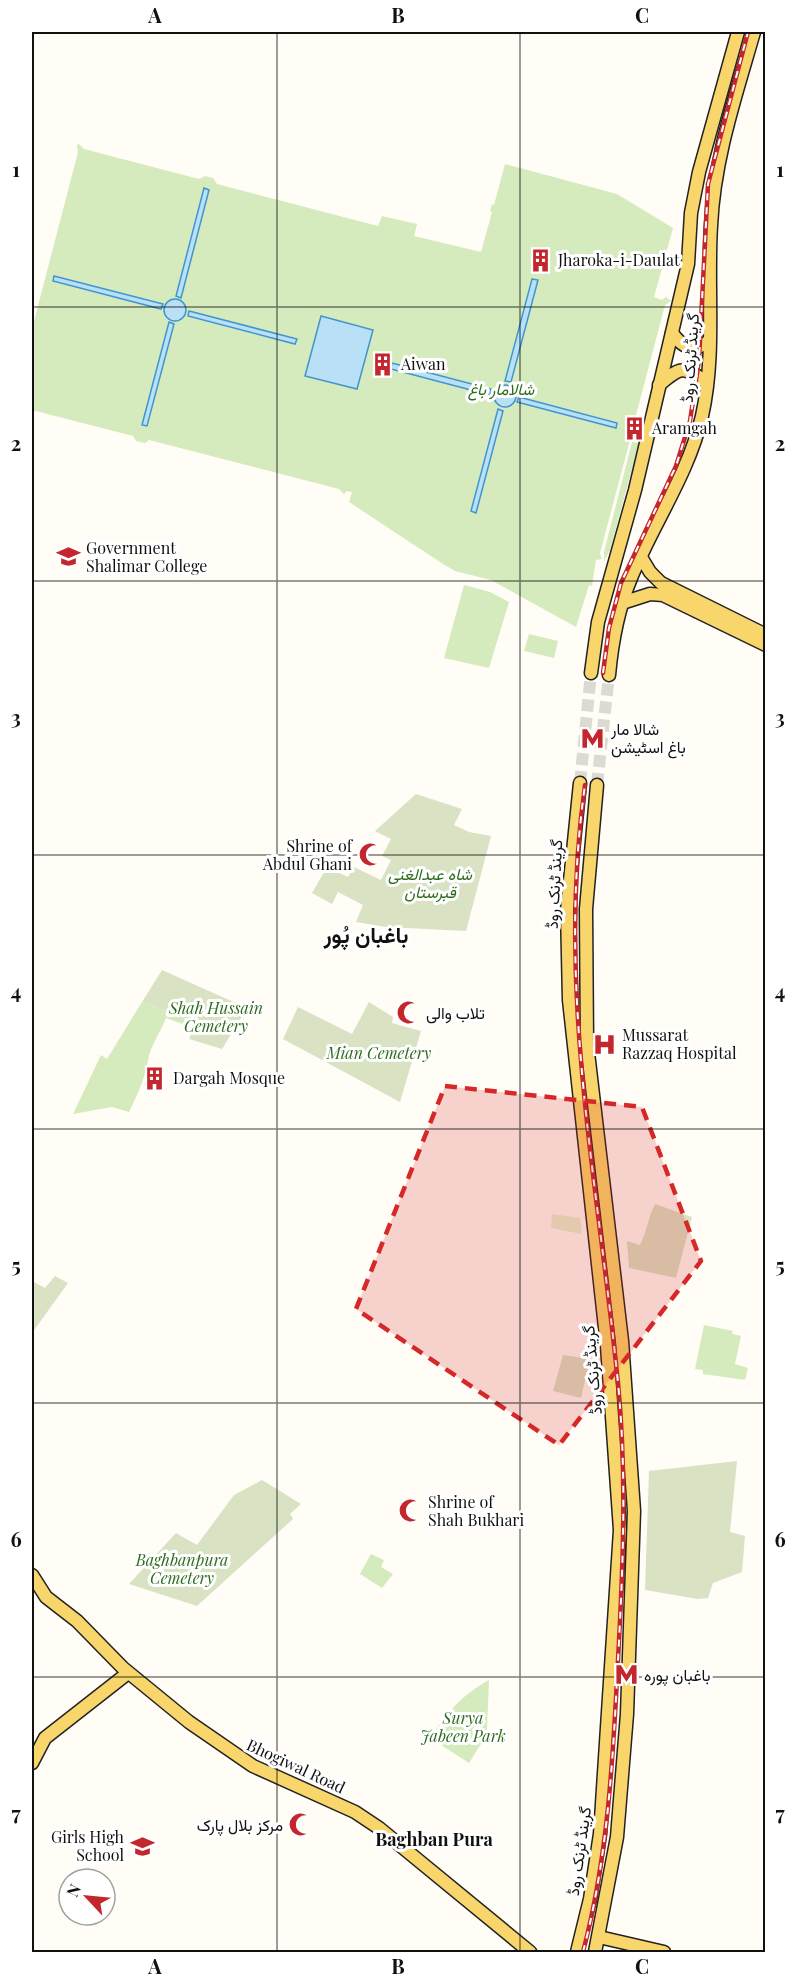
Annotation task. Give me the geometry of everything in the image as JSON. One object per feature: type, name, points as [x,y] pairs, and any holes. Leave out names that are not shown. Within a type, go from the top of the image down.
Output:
[{"type":"main road","name":"گرینڈ ٹرنک روڈ","points":[[591,673],[598,622],[634,490],[688,264],[692,213],[699,172],[738,32]]},
{"type":"main road","name":"گرینڈ ٹرنک روڈ","points":[[609,675],[622,603],[695,439],[704,406],[709,342],[711,225],[715,182],[732,109],[754,32]]},
{"type":"main road","points":[[672,333],[680,343],[690,349],[700,348],[709,342]]},
{"type":"main road","points":[[660,386],[677,370],[682,369],[690,371],[706,382]]},
{"type":"main road","points":[[641,557],[650,572],[661,583],[765,635]]},
{"type":"main road","points":[[622,603],[650,594],[663,595],[765,645]]},
{"type":"main road","name":"گرینڈ ٹرنک روڈ","points":[[577,1953],[590,1899],[600,1834],[620,1530],[607,1346],[569,1000],[567,910],[580,783]]},
{"type":"main road","name":"گرینڈ ٹرنک روڈ","points":[[595,1953],[617,1837],[624,1758],[634,1510],[622,1341],[587,1044],[586,909],[591,832],[597,785]]},
{"type":"main road","points":[[578,803],[587,807],[595,803]]},
{"type":"main road","points":[[574,834],[585,828],[591,832]]},
{"type":"main road","name":"Bhogiwal Road","points":[[32,1575],[46,1597],[76,1621],[128,1673],[189,1722],[242,1760],[285,1782],[355,1812],[379,1827],[530,1953]]},
{"type":"main road","points":[[32,1763],[45,1738],[128,1673]]},
{"type":"main road","points":[[599,1937],[664,1953]]},
{"type":"highlighted area","points":[[445,1086],[642,1107],[701,1261],[559,1445],[356,1309]]},
{"type":"green space","name":"شالامار باغ","points":[[79,144],[84,149],[199,179],[205,176],[213,178],[217,184],[378,226],[382,216],[417,224],[414,236],[481,252],[492,212],[490,211],[492,204],[494,205],[505,164],[617,194],[673,228],[654,297],[662,300],[666,297],[671,301],[665,305],[635,419],[645,422],[639,442],[630,440],[600,553],[602,559],[596,560],[592,586],[589,585],[576,627],[491,580],[455,571],[443,564],[349,502],[352,492],[347,491],[344,494],[339,489],[149,440],[145,443],[136,441],[133,436],[32,410],[32,329]]},
{"type":"green space","points":[[632,442],[639,443],[610,550],[604,561],[604,552]]},
{"type":"green space","points":[[464,585],[490,592],[509,602],[489,668],[444,658]]},
{"type":"green space","points":[[529,634],[558,641],[554,658],[524,651]]},
{"type":"green space","name":"شاہ عبدالغنی قبرستان","points":[[416,794],[462,809],[454,825],[469,832],[491,836],[466,931],[386,927],[356,922],[363,905],[338,892],[332,904],[312,893],[327,867],[348,877],[354,867],[381,880],[391,860],[382,856],[391,839],[375,831]]},
{"type":"green space","name":"Shah Hussain Cemetery","points":[[162,970],[247,1008],[222,1049],[189,1039],[196,1022],[142,1002]]},
{"type":"green space","points":[[142,1002],[185,1018],[183,1024],[166,1018],[151,1051],[143,1079],[129,1112],[112,1107],[73,1114],[101,1055],[107,1059]]},
{"type":"green space","name":"Mian Cemetery","points":[[369,1002],[393,1017],[392,1023],[421,1031],[400,1102],[283,1039],[298,1007],[352,1034]]},
{"type":"green space","points":[[655,1204],[692,1217],[676,1278],[629,1268],[627,1241],[640,1245]]},
{"type":"green space","points":[[552,1214],[580,1218],[582,1234],[551,1228]]},
{"type":"green space","points":[[55,1276],[68,1283],[32,1333],[32,1281],[45,1288]]},
{"type":"green space","points":[[704,1325],[733,1331],[732,1334],[741,1336],[735,1364],[748,1368],[745,1380],[703,1374],[703,1370],[695,1369]]},
{"type":"green space","points":[[563,1355],[590,1359],[581,1398],[553,1391]]},
{"type":"green space","points":[[737,1461],[730,1532],[745,1536],[742,1572],[713,1583],[708,1598],[698,1599],[645,1590],[649,1471]]},
{"type":"green space","name":"Baghbanpura Cemetery","points":[[262,1480],[301,1504],[290,1514],[293,1519],[197,1606],[129,1584],[176,1533],[197,1545],[234,1495]]},
{"type":"green space","points":[[371,1554],[384,1560],[381,1567],[393,1574],[382,1588],[360,1574]]},
{"type":"green space","name":"Surya Jabeen Park","points":[[489,1680],[487,1729],[484,1739],[469,1763],[430,1738],[456,1705]]},
{"type":"water","points":[[204,188],[209,190],[181,298],[176,296]]},
{"type":"water","points":[[54,276],[163,304],[161,309],[53,281]]},
{"type":"water","points":[[532,279],[538,280],[511,382],[505,381]]},
{"type":"water","points":[[175,299],[183,302],[186,310],[183,318],[175,321],[167,318],[164,310],[167,302]]},
{"type":"water","points":[[189,311],[297,339],[295,344],[188,316]]},
{"type":"water","points":[[321,316],[373,330],[357,389],[305,376]]},
{"type":"water","points":[[169,322],[174,324],[147,426],[142,425]]},
{"type":"water","points":[[392,363],[491,389],[490,395],[391,369]]},
{"type":"water","points":[[505,385],[513,388],[516,396],[513,404],[505,407],[497,404],[494,396],[497,388]]},
{"type":"water","points":[[519,397],[617,423],[616,428],[517,402]]},
{"type":"water","points":[[498,409],[503,411],[476,513],[471,511]]},
{"type":"tunnel","points":[[580,783],[591,673]]},
{"type":"tunnel","points":[[597,785],[609,675]]},
{"type":"railway","points":[[603,673],[609,628],[621,583],[676,466],[690,421],[699,360],[708,184],[748,32]]},
{"type":"railway","points":[[583,1952],[598,1880],[608,1807],[616,1697],[623,1522],[618,1383],[591,1159],[577,1010],[575,936],[577,861],[585,785]]},
{"type":"place","name":"Jharoka-i-Daulat","points":[[540,260]]},
{"type":"place","name":"Aiwan","points":[[383,364]]},
{"type":"place","name":"Aramgah","points":[[634,428]]},
{"type":"place","name":"Government Shalimar College","points":[[68,557]]},
{"type":"place","name":"شالا مار باغ اسٹیشن","points":[[593,738]]},
{"type":"place","name":"Shrine of Abdul Ghani","points":[[370,855]]},
{"type":"place","name":"تلاب والی","points":[[408,1013]]},
{"type":"place","name":"Mussarat Razzaq Hospital","points":[[604,1044]]},
{"type":"place","name":"Dargah Mosque","points":[[155,1078]]},
{"type":"place","name":"Shrine of Shah Bukhari","points":[[410,1511]]},
{"type":"place","name":"باغبان پورہ","points":[[626,1675]]},
{"type":"place","name":"مرکز بلال پارک","points":[[301,1825]]},
{"type":"place","name":"Girls High School","points":[[142,1846]]},
{"type":"district","name":"باغبان پُور","points":[[366,935]]},
{"type":"district","name":"Baghban Pura","points":[[434,1840]]}]
